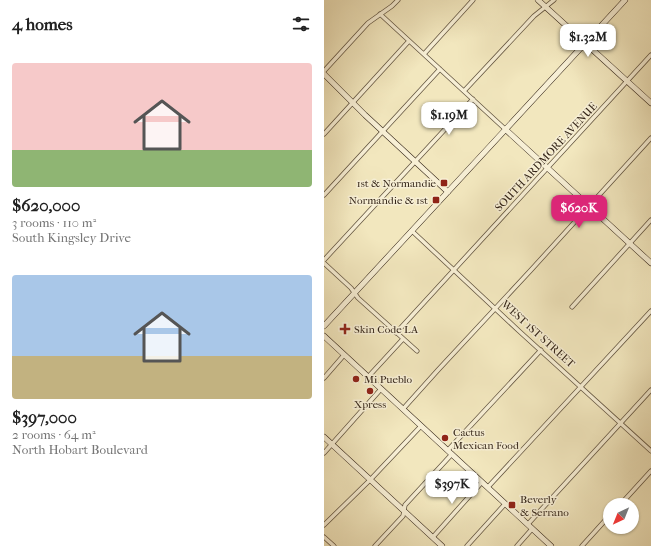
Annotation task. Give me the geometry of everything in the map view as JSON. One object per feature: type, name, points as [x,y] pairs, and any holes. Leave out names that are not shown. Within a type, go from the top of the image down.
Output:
[{"type":"main road","points":[[538,0],[651,103]]},
{"type":"main road","points":[[324,326],[625,0]]},
{"type":"main road","points":[[324,74],[352,103],[448,192]]},
{"type":"main road","points":[[505,129],[651,263]]},
{"type":"main road","points":[[324,336],[551,546]]},
{"type":"main road","points":[[324,437],[442,546]]},
{"type":"street","points":[[324,71],[368,23],[398,0]]},
{"type":"street","points":[[424,54],[473,0]]},
{"type":"street","points":[[464,92],[534,16],[554,0]]},
{"type":"street","points":[[380,14],[505,129]]},
{"type":"street","points":[[324,134],[409,41]]},
{"type":"street","name":"SOUTH ARDMORE AVENUE","points":[[396,333],[651,55]]},
{"type":"street","points":[[324,195],[440,69]]},
{"type":"street","points":[[416,351],[358,298],[351,288],[324,262],[473,99]]},
{"type":"street","points":[[403,409],[651,138]]},
{"type":"street","points":[[572,307],[651,220]]},
{"type":"street","name":"WEST 1ST STREET","points":[[412,231],[651,451]]},
{"type":"street","points":[[488,487],[651,311]]},
{"type":"street","points":[[368,377],[403,339]]},
{"type":"street","points":[[375,546],[403,516],[406,505],[450,452],[541,350]]},
{"type":"street","points":[[324,378],[344,355]]},
{"type":"street","points":[[324,453],[381,390]]},
{"type":"street","points":[[528,524],[651,390]]},
{"type":"street","points":[[324,525],[370,480],[421,426]]},
{"type":"street","points":[[626,498],[651,471]]},
{"type":"street","points":[[433,537],[482,482]]},
{"type":"street","points":[[467,546],[505,504]]},
{"type":"street","points":[[582,546],[603,523]]},
{"type":"street","points":[[517,546],[532,529]]},
{"type":"street","points":[[324,537],[334,546]]},
{"type":"place","name":"1st & Normandie","points":[[444,183]]},
{"type":"place","name":"Normandie & 1st","points":[[436,200]]},
{"type":"place","name":"Skin Code LA","points":[[345,329]]},
{"type":"place","name":"Mi Pueblo","points":[[356,379]]},
{"type":"place","name":"Xpress","points":[[370,391]]},
{"type":"place","name":"Cactus Mexican Food","points":[[445,438]]},
{"type":"place","name":"Beverly & Serrano","points":[[512,505]]}]
